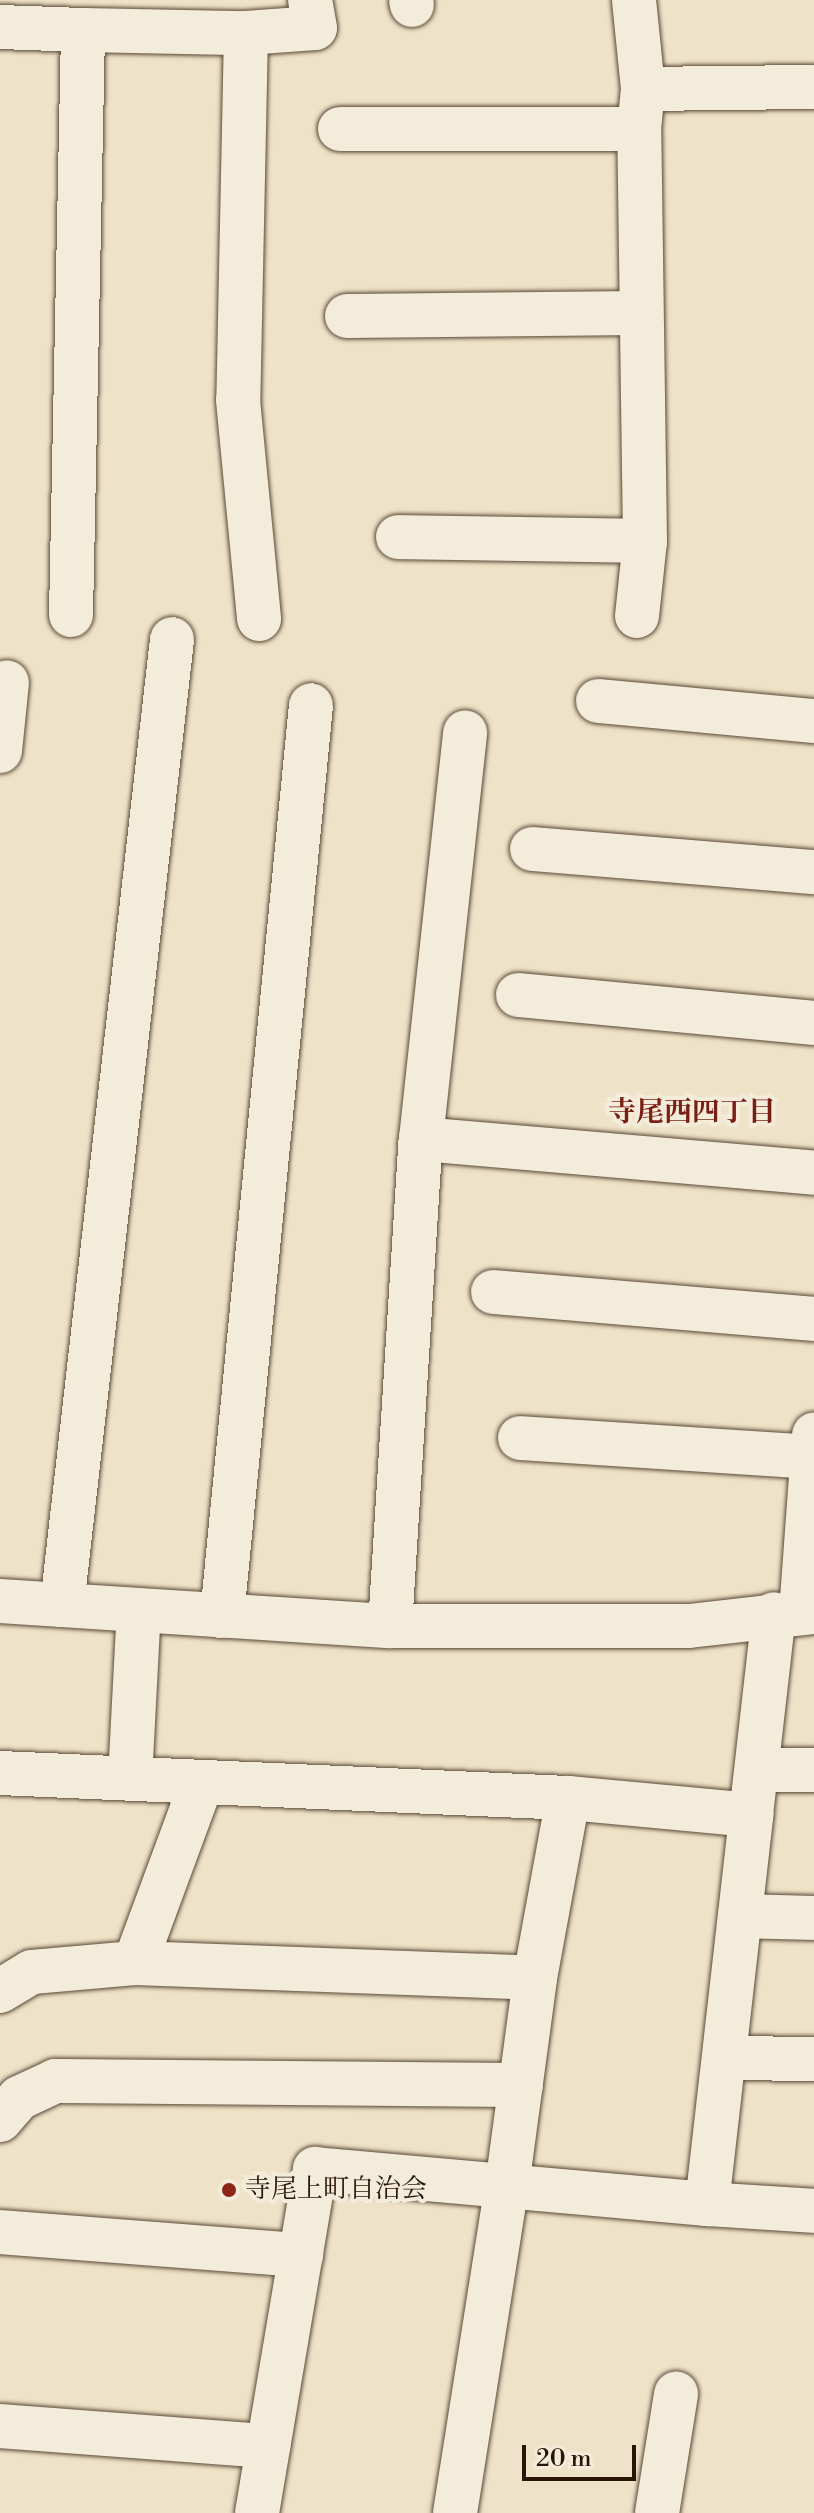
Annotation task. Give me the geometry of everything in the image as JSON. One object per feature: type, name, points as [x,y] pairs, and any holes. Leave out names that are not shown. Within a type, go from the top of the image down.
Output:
[{"type":"street","points":[[0,27],[246,33],[315,28],[310,0]]},
{"type":"street","points":[[634,0],[641,109],[640,313],[645,541],[637,616]]},
{"type":"street","points":[[71,615],[83,30]]},
{"type":"street","points":[[246,33],[238,400],[259,619]]},
{"type":"street","points":[[340,129],[641,109],[814,87]]},
{"type":"street","points":[[347,316],[640,313]]},
{"type":"street","points":[[398,537],[645,541]]},
{"type":"street","points":[[62,1605],[172,639]]},
{"type":"street","points":[[598,701],[814,721]]},
{"type":"street","points":[[222,1616],[311,705]]},
{"type":"street","points":[[390,1626],[421,1139],[465,732]]},
{"type":"street","points":[[532,849],[814,872]]},
{"type":"street","points":[[518,995],[814,1023]]},
{"type":"street","points":[[421,1139],[814,1173]]},
{"type":"street","points":[[493,1292],[814,1319]]},
{"type":"street","points":[[520,1438],[813,1449],[796,1613],[757,1770],[707,2204]]},
{"type":"street","points":[[0,1601],[390,1626],[689,1626],[796,1613]]},
{"type":"street","points":[[130,1779],[139,1610]]},
{"type":"street","points":[[757,1770],[814,1770]]},
{"type":"street","points":[[0,1773],[568,1798],[751,1815]]},
{"type":"street","points":[[135,1963],[202,1782]]},
{"type":"street","points":[[455,2513],[507,2186],[535,1978],[568,1798]]},
{"type":"street","points":[[740,1916],[814,1918]]},
{"type":"street","points":[[0,1991],[32,1972],[135,1963],[535,1978]]},
{"type":"street","points":[[724,2058],[814,2059]]},
{"type":"street","points":[[0,2120],[19,2098],[55,2081],[521,2085]]},
{"type":"street","points":[[257,2513],[315,2169],[814,2211]]},
{"type":"street","points":[[0,2232],[301,2255]]},
{"type":"street","points":[[657,2513],[676,2394]]},
{"type":"street","points":[[0,2426],[268,2446]]},
{"type":"place","name":"寺尾上町自治会","points":[[229,2190]]},
{"type":"district","name":"寺尾西四丁目","points":[[692,1113]]}]
